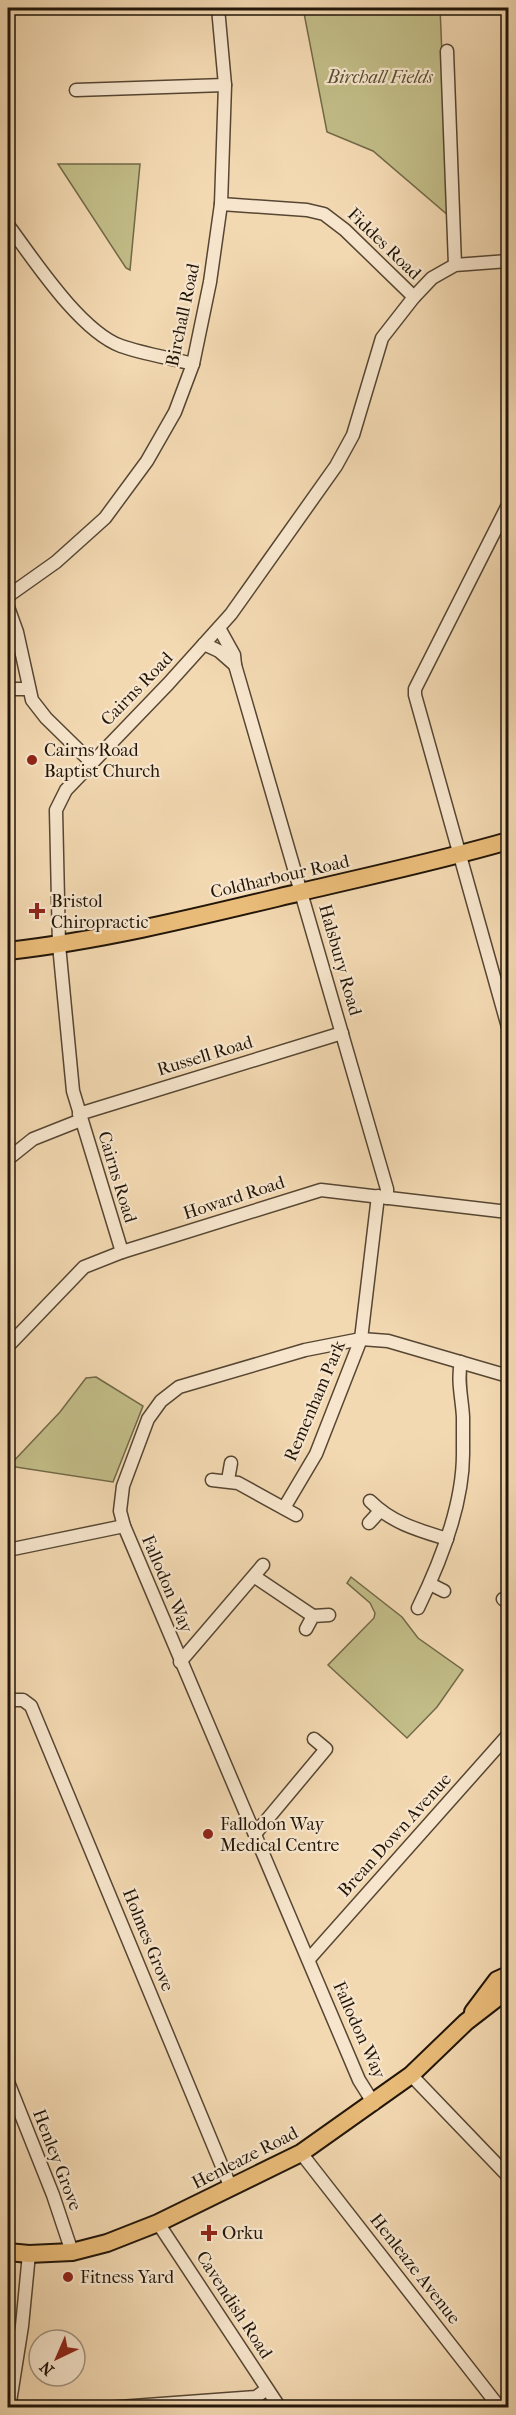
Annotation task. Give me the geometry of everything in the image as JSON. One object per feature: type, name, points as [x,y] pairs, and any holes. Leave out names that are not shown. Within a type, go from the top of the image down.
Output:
[{"type":"main road","name":"Coldharbour Road","points":[[8,951],[59,945],[302,892],[459,855],[508,841]]},
{"type":"main road","name":"Henleaze Road","points":[[466,2022],[488,1989],[497,1980],[508,1975]]},
{"type":"main road","name":"Henleaze Road","points":[[8,2252],[29,2254],[72,2252],[107,2243],[158,2223],[301,2153],[374,2104],[411,2075],[466,2022],[497,1998],[508,1983]]},
{"type":"street","name":"Birchall Road","points":[[8,596],[56,562],[105,518],[147,461],[175,412],[194,364],[210,282],[221,204],[225,85],[218,8]]},
{"type":"street","points":[[447,51],[455,266]]},
{"type":"street","points":[[76,90],[225,85]]},
{"type":"street","name":"Fiddes Road","points":[[221,204],[307,210],[324,214],[345,230],[414,297]]},
{"type":"street","points":[[8,225],[63,298],[101,336],[120,345],[194,364]]},
{"type":"street","name":"Cairns Road","points":[[122,1252],[73,1091],[59,945],[56,810],[66,790],[91,762],[231,614],[336,466],[353,435],[382,338],[414,297],[432,278],[455,266],[508,261]]},
{"type":"street","points":[[508,505],[414,695],[508,1027]]},
{"type":"street","points":[[8,607],[17,632],[29,689],[36,707],[91,762]]},
{"type":"street","name":"Halsbury Road","points":[[219,628],[234,655],[302,892],[387,1189],[382,1197]]},
{"type":"street","points":[[204,644],[219,651],[235,664]]},
{"type":"street","points":[[8,689],[29,689]]},
{"type":"street","name":"Russell Road","points":[[8,1159],[33,1139],[80,1117],[342,1033]]},
{"type":"street","name":"Howard Road","points":[[8,1346],[84,1267],[122,1252],[321,1190],[508,1212]]},
{"type":"street","points":[[361,1339],[382,1197]]},
{"type":"street","name":"Fallodon Way","points":[[374,2104],[359,2080],[124,1526],[120,1510],[123,1486],[148,1419],[160,1401],[179,1386],[305,1350],[361,1339],[388,1341],[508,1376]]},
{"type":"street","name":"Remenham Park","points":[[284,1508],[316,1454],[361,1339]]},
{"type":"street","points":[[418,1608],[447,1539],[463,1457],[463,1416],[458,1376],[460,1362]]},
{"type":"street","points":[[228,1480],[231,1463]]},
{"type":"street","points":[[213,1480],[238,1483],[296,1515]]},
{"type":"street","points":[[370,1501],[380,1511],[405,1526],[447,1539]]},
{"type":"street","points":[[369,1523],[380,1511]]},
{"type":"street","points":[[8,1550],[124,1526]]},
{"type":"street","points":[[180,1662],[255,1577],[262,1565]]},
{"type":"street","points":[[255,1577],[313,1616],[329,1615]]},
{"type":"street","points":[[430,1584],[444,1592]]},
{"type":"street","points":[[306,1629],[313,1616]]},
{"type":"street","name":"Holmes Grove","points":[[8,1700],[22,1700],[31,1706],[231,2188]]},
{"type":"street","name":"Brean Down Avenue","points":[[309,1959],[508,1735]]},
{"type":"street","points":[[255,1834],[327,1749],[314,1739]]},
{"type":"street","points":[[411,2075],[508,2176]]},
{"type":"street","name":"Henley Grove","points":[[8,2082],[53,2194],[72,2252]]},
{"type":"street","name":"Henleaze Avenue","points":[[301,2153],[500,2408]]},
{"type":"street","name":"Cavendish Road","points":[[158,2223],[280,2408]]},
{"type":"street","points":[[9,2408],[22,2326],[29,2254]]},
{"type":"street","points":[[106,2408],[256,2397],[267,2389]]},
{"type":"green space","name":"Birchall Fields","points":[[303,8],[440,8],[449,216],[373,151],[327,132]]},
{"type":"green space","points":[[58,164],[140,164],[130,270],[126,268]]},
{"type":"green space","points":[[96,1377],[143,1406],[113,1482],[9,1466],[60,1412],[86,1378]]},
{"type":"green space","points":[[351,1577],[402,1617],[418,1638],[463,1670],[437,1707],[407,1738],[328,1665],[374,1618],[375,1613],[370,1603],[347,1583]]},
{"type":"place","name":"Cairns Road Baptist Church","points":[[32,760]]},
{"type":"place","name":"Bristol Chiropractic","points":[[37,911]]},
{"type":"place","name":"Fallodon Way Medical Centre","points":[[208,1834]]},
{"type":"place","name":"Orku","points":[[209,2233]]},
{"type":"place","name":"Fitness Yard","points":[[68,2277]]}]
